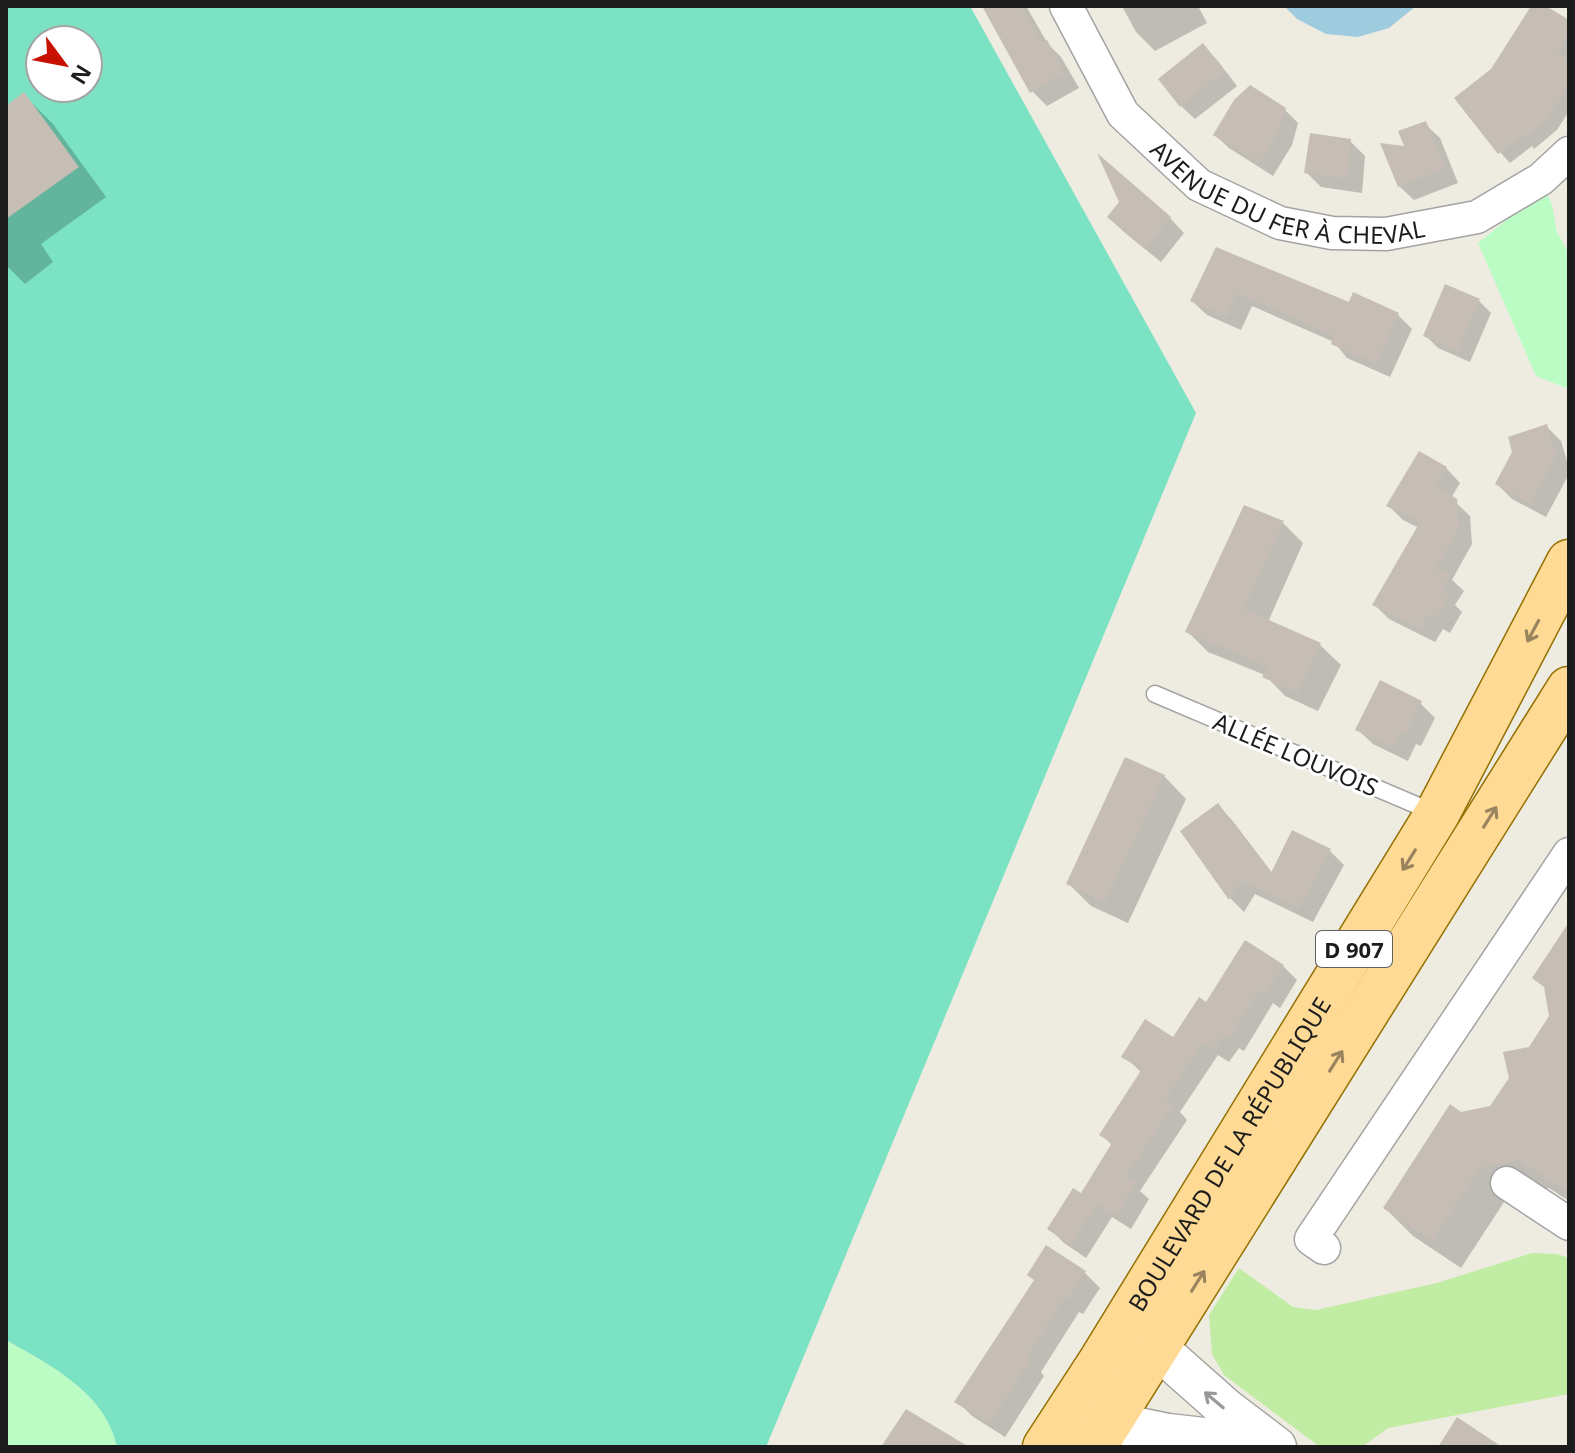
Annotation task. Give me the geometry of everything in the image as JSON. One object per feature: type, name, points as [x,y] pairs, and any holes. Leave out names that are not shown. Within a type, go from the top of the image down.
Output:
[{"type":"main road","name":"BOULEVARD DE LA RÉPUBLIQUE","points":[[1109,1439],[1139,1336],[1437,814],[1569,562]]},
{"type":"main road","name":"BOULEVARD DE LA RÉPUBLIQUE","points":[[1045,1447],[1092,1376],[1139,1336],[1569,689]]},
{"type":"street","name":"AVENUE DU FER À CHEVAL","points":[[1066,6],[1123,114],[1199,185],[1280,223],[1332,233],[1386,234],[1477,217],[1541,179],[1569,153]]},
{"type":"street","points":[[1324,1248],[1311,1239],[1569,854]]},
{"type":"street","points":[[1507,1183],[1569,1224]]},
{"type":"street","points":[[1139,1336],[1276,1447]]},
{"type":"street","points":[[1092,1376],[1109,1439],[1168,1434],[1204,1438],[1226,1447]]},
{"type":"lane","name":"ALLÉE LOUVOIS","points":[[1155,694],[1437,814]]},
{"type":"green space","points":[[6,6],[970,6],[1196,413],[766,1447],[117,1447],[111,1428],[89,1396],[40,1360],[6,1340]]},
{"type":"green space","points":[[1545,189],[1552,205],[1557,232],[1569,254],[1569,389],[1536,376],[1478,243]]},
{"type":"green space","points":[[1532,1253],[1569,1258],[1569,1394],[1388,1428],[1362,1447],[1320,1447],[1224,1375],[1212,1354],[1209,1315],[1239,1268],[1293,1307],[1316,1310],[1437,1283]]},
{"type":"green space","points":[[6,1340],[58,1371],[89,1396],[111,1428],[117,1447],[6,1447]]},
{"type":"water","points":[[1284,6],[1416,6],[1389,28],[1358,37],[1326,34],[1297,19]]},
{"type":"building","points":[[982,6],[1022,6],[1042,42],[1047,40],[1065,72],[1030,93]]},
{"type":"building","points":[[1531,6],[1546,6],[1569,20],[1569,34],[1557,53],[1569,60],[1569,84],[1547,120],[1498,154],[1454,98],[1491,69]]},
{"type":"building","points":[[1203,43],[1225,71],[1180,107],[1158,79]]},
{"type":"building","points":[[1250,85],[1286,108],[1279,131],[1259,164],[1213,135],[1234,100]]},
{"type":"building","points":[[24,92],[24,104],[33,104],[79,167],[6,219],[6,106]]},
{"type":"building","points":[[1426,121],[1445,168],[1398,187],[1380,143],[1404,146],[1398,131]]},
{"type":"building","points":[[1310,133],[1351,139],[1347,179],[1304,173]]},
{"type":"building","points":[[1097,153],[1171,217],[1145,249],[1107,217],[1119,202]]},
{"type":"building","points":[[1216,247],[1349,302],[1353,292],[1399,313],[1376,364],[1331,344],[1334,336],[1237,293],[1227,317],[1190,301]]},
{"type":"building","points":[[1445,284],[1480,299],[1458,351],[1423,336]]},
{"type":"building","points":[[1547,424],[1556,456],[1531,504],[1495,484],[1512,452],[1508,437]]},
{"type":"building","points":[[1419,451],[1447,467],[1436,486],[1457,499],[1459,528],[1436,568],[1450,575],[1441,592],[1449,596],[1435,619],[1428,615],[1420,629],[1372,605],[1420,522],[1386,506]]},
{"type":"building","points":[[1244,505],[1284,521],[1244,609],[1321,643],[1298,693],[1262,677],[1267,666],[1185,632]]},
{"type":"building","points":[[1380,680],[1422,701],[1406,733],[1401,731],[1392,748],[1355,730]]},
{"type":"building","points":[[1125,757],[1165,775],[1105,902],[1066,884]]},
{"type":"building","points":[[1218,803],[1271,873],[1292,830],[1331,849],[1299,909],[1241,881],[1229,900],[1180,831]]},
{"type":"building","points":[[1569,922],[1569,1193],[1519,1160],[1480,1168],[1432,1241],[1383,1208],[1450,1104],[1461,1112],[1490,1106],[1509,1078],[1503,1052],[1529,1047],[1549,1016],[1544,987],[1532,978]]},
{"type":"building","points":[[1245,940],[1284,965],[1265,995],[1259,991],[1229,1038],[1224,1035],[1214,1049],[1203,1042],[1166,1099],[1174,1104],[1126,1177],[1136,1183],[1116,1216],[1097,1204],[1071,1245],[1047,1229],[1073,1188],[1081,1193],[1112,1143],[1099,1135],[1142,1069],[1121,1057],[1145,1019],[1173,1037],[1199,997],[1206,1002]]},
{"type":"building","points":[[1046,1245],[1086,1271],[1027,1357],[1031,1359],[990,1424],[954,1402],[1034,1280],[1027,1275]]},
{"type":"building","points":[[906,1409],[969,1447],[881,1447]]},
{"type":"building","points":[[1457,1417],[1502,1447],[1438,1447]]}]
